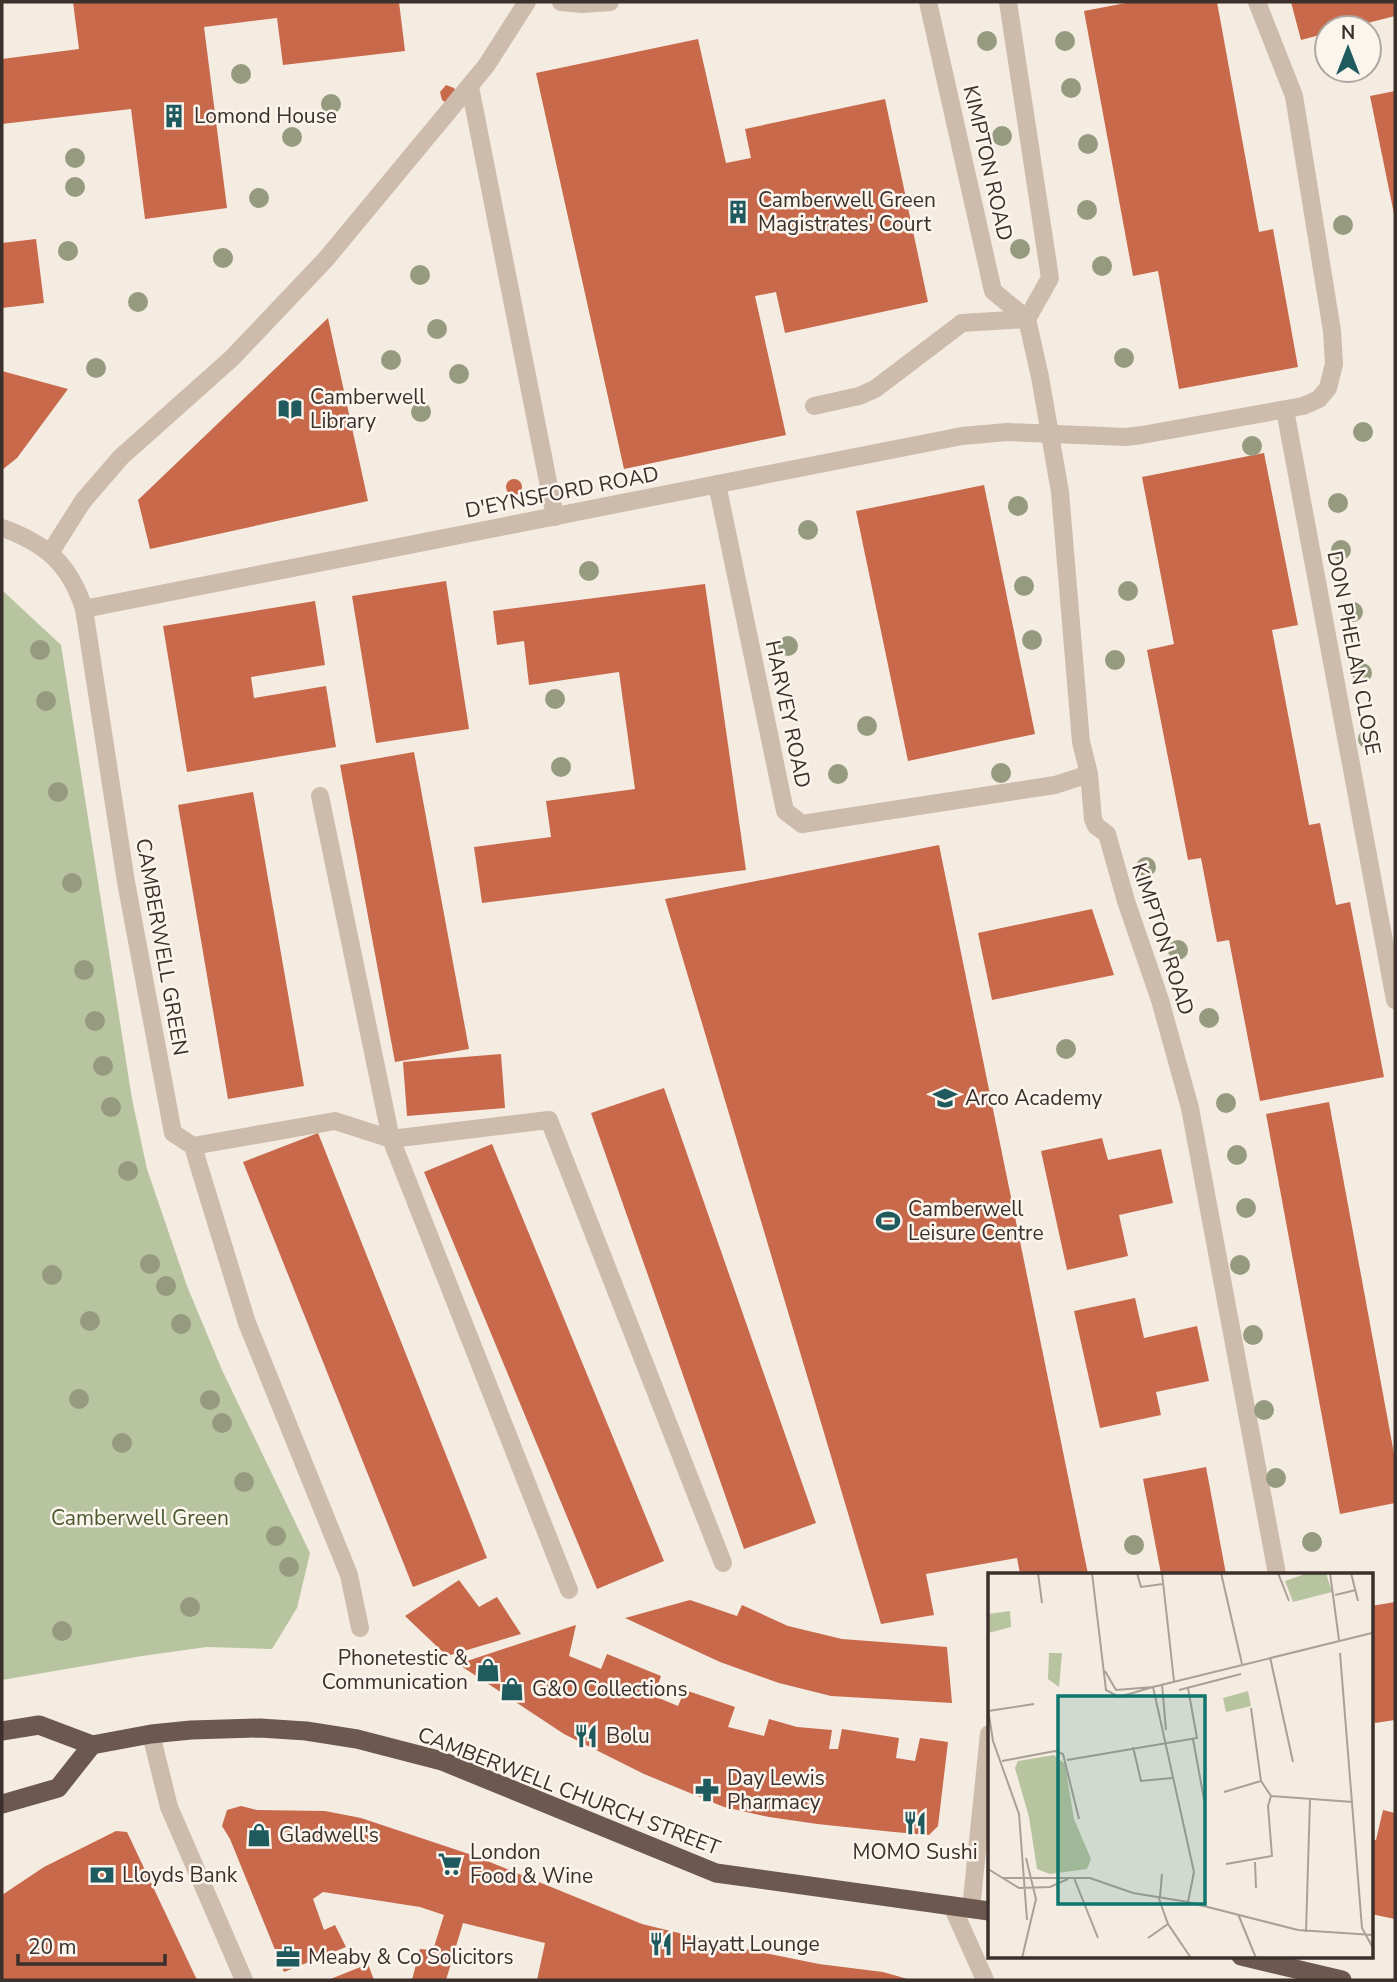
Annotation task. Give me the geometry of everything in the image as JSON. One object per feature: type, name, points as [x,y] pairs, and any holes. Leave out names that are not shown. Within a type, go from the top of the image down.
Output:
[{"type":"highway","points":[[2,1731],[39,1725],[92,1745],[58,1788],[2,1804]]},
{"type":"highway","name":"CAMBERWELL CHURCH STREET","points":[[92,1745],[151,1734],[260,1728],[306,1731],[357,1739],[442,1761],[716,1873],[971,1908]]},
{"type":"highway","points":[[1249,1958],[1342,1980]]},
{"type":"street","points":[[50,552],[83,501],[121,457],[232,358],[326,259],[470,87],[527,2]]},
{"type":"street","points":[[561,2],[610,2]]},
{"type":"street","name":"KIMPTON ROAD","points":[[928,2],[993,291],[1027,319],[1060,492],[1081,742],[1089,774],[1093,819],[1096,826],[1107,834],[1126,901],[1160,1000],[1190,1108],[1277,1573]]},
{"type":"street","name":"KIMPTON ROAD","points":[[1008,2],[1050,278],[1027,319]]},
{"type":"street","points":[[1050,433],[1134,436],[1285,410],[1319,399],[1331,382],[1334,356],[1294,96],[1257,2]]},
{"type":"street","points":[[470,87],[555,517]]},
{"type":"street","points":[[814,406],[859,396],[875,388],[962,323],[1027,319]]},
{"type":"street","name":"DON PHELAN CLOSE","points":[[1285,410],[1390,944],[1395,1000]]},
{"type":"street","name":"D'EYNSFORD ROAD","points":[[84,609],[962,436],[1007,432],[1050,433]]},
{"type":"street","name":"HARVEY ROAD","points":[[717,484],[785,811],[793,818],[802,824],[1055,785],[1089,774]]},
{"type":"street","name":"CAMBERWELL GREEN","points":[[2,528],[27,537],[50,552],[77,585],[84,609],[126,882],[173,1133],[193,1146],[247,1323],[349,1575],[360,1628]]},
{"type":"street","points":[[320,796],[391,1139],[569,1590]]},
{"type":"street","points":[[193,1146],[335,1121],[391,1139],[549,1120],[723,1563]]},
{"type":"street","points":[[151,1734],[169,1807],[244,1980]]},
{"type":"street","points":[[985,1980],[971,1908],[988,1744]]},
{"type":"green space","name":"Camberwell Green","points":[[2,590],[61,645],[132,1099],[147,1169],[187,1286],[222,1370],[310,1553],[297,1608],[272,1649],[207,1647],[2,1680]]},
{"type":"building","name":"Lomond House","points":[[73,2],[399,2],[405,51],[283,65],[277,18],[204,27],[227,208],[145,219],[131,109],[2,124],[2,59],[79,49]]},
{"type":"building","points":[[1131,2],[1217,2],[1259,232],[1273,229],[1298,367],[1179,389],[1158,271],[1133,276],[1084,11]]},
{"type":"building","points":[[1291,2],[1395,2],[1395,16],[1383,19],[1383,14],[1313,14],[1313,37],[1301,40]]},
{"type":"building","name":"Camberwell Green Magistrates' Court","points":[[698,39],[726,163],[751,158],[745,129],[885,99],[928,302],[785,333],[776,292],[755,296],[786,435],[624,469],[536,73]]},
{"type":"building","points":[[446,85],[454,88],[456,92],[445,102],[440,92]]},
{"type":"building","points":[[1395,91],[1395,213],[1394,214],[1370,96]]},
{"type":"building","points":[[36,239],[44,303],[2,308],[2,243]]},
{"type":"building","name":"Camberwell Library","points":[[328,318],[368,501],[150,549],[138,500]]},
{"type":"building","points":[[2,371],[68,389],[17,458],[2,470]]},
{"type":"building","points":[[1264,453],[1298,625],[1272,630],[1309,825],[1320,823],[1336,905],[1350,902],[1384,1077],[1260,1101],[1229,940],[1217,942],[1201,858],[1188,860],[1147,650],[1174,644],[1142,477]]},
{"type":"building","points":[[511,479],[517,479],[522,487],[520,493],[511,495],[506,490],[506,484]]},
{"type":"building","points":[[984,485],[1035,734],[908,761],[856,511]]},
{"type":"building","points":[[446,581],[469,729],[376,743],[352,596]]},
{"type":"building","points":[[705,584],[746,870],[482,903],[474,847],[551,837],[546,801],[635,789],[619,672],[529,685],[524,641],[497,645],[493,611]]},
{"type":"building","points":[[315,601],[325,665],[251,677],[254,698],[326,686],[336,747],[187,772],[163,626]]},
{"type":"building","points":[[414,752],[469,1049],[395,1062],[340,765]]},
{"type":"building","points":[[253,792],[304,1086],[228,1099],[178,805]]},
{"type":"building","name":"Camberwell Leisure Centre","points":[[939,845],[1088,1573],[1020,1573],[1017,1558],[926,1574],[934,1615],[881,1624],[665,899]]},
{"type":"building","points":[[1092,909],[1114,975],[992,1000],[978,933]]},
{"type":"building","points":[[501,1054],[505,1108],[407,1116],[403,1062]]},
{"type":"building","points":[[664,1088],[816,1523],[744,1549],[591,1113]]},
{"type":"building","points":[[1329,1102],[1395,1459],[1395,1503],[1340,1514],[1266,1114]]},
{"type":"building","points":[[318,1133],[487,1558],[413,1587],[243,1162]]},
{"type":"building","points":[[1102,1138],[1108,1160],[1161,1149],[1173,1203],[1119,1215],[1128,1256],[1067,1270],[1041,1151]]},
{"type":"building","points":[[492,1144],[664,1561],[597,1589],[424,1172]]},
{"type":"building","points":[[1135,1298],[1144,1338],[1197,1326],[1209,1381],[1156,1392],[1161,1415],[1100,1428],[1074,1311]]},
{"type":"building","points":[[1206,1467],[1226,1573],[1161,1573],[1143,1479]]},
{"type":"building","points":[[459,1580],[479,1607],[497,1597],[521,1634],[447,1656],[405,1616]]},
{"type":"building","points":[[690,1600],[737,1616],[742,1605],[788,1626],[842,1639],[947,1647],[952,1703],[831,1696],[779,1683],[720,1662],[625,1618]]},
{"type":"building","points":[[1395,1602],[1395,1720],[1375,1723],[1372,1705],[1372,1606]]},
{"type":"building","points":[[576,1625],[569,1656],[601,1669],[607,1654],[661,1676],[654,1696],[678,1706],[685,1690],[735,1707],[728,1727],[764,1736],[769,1719],[797,1727],[832,1730],[829,1749],[838,1749],[842,1729],[899,1738],[896,1758],[915,1761],[920,1738],[948,1742],[938,1826],[929,1835],[894,1832],[769,1817],[724,1807],[644,1774],[564,1734],[458,1664]]},
{"type":"building","points":[[241,1806],[257,1810],[325,1811],[361,1818],[475,1856],[642,1924],[740,1948],[819,1964],[883,1972],[911,1980],[537,1980],[545,1943],[463,1923],[446,1980],[412,1980],[420,1949],[433,1950],[444,1915],[420,1907],[323,1892],[313,1899],[324,1930],[335,1925],[346,1947],[284,1972],[230,1839],[222,1826],[227,1810]]},
{"type":"building","points":[[1383,1810],[1395,1813],[1395,1919],[1372,1914],[1372,1839],[1376,1840]]},
{"type":"building","points":[[116,1831],[127,1832],[197,1980],[2,1980],[2,1895],[44,1867]]},
{"type":"building","points":[[368,1964],[374,1980],[328,1980]]},
{"type":"place","name":"Lomond House","points":[[174,116]]},
{"type":"place","name":"Camberwell Green Magistrates' Court","points":[[738,212]]},
{"type":"place","name":"Camberwell Library","points":[[290,409]]},
{"type":"place","name":"Arco Academy","points":[[945,1098]]},
{"type":"place","name":"Camberwell Leisure Centre","points":[[888,1221]]},
{"type":"place","name":"Phonetestic & Communication","points":[[488,1670]]},
{"type":"place","name":"G&O Collections","points":[[512,1689]]},
{"type":"place","name":"Bolu","points":[[586,1736]]},
{"type":"place","name":"Day Lewis Pharmacy","points":[[707,1790]]},
{"type":"place","name":"MOMO Sushi","points":[[915,1823]]},
{"type":"place","name":"Gladwell's","points":[[259,1835]]},
{"type":"place","name":"London Food & Wine","points":[[450,1864]]},
{"type":"place","name":"Lloyds Bank","points":[[102,1875]]},
{"type":"place","name":"Hayatt Lounge","points":[[661,1944]]},
{"type":"place","name":"Meaby & Co Solicitors","points":[[288,1957]]}]
